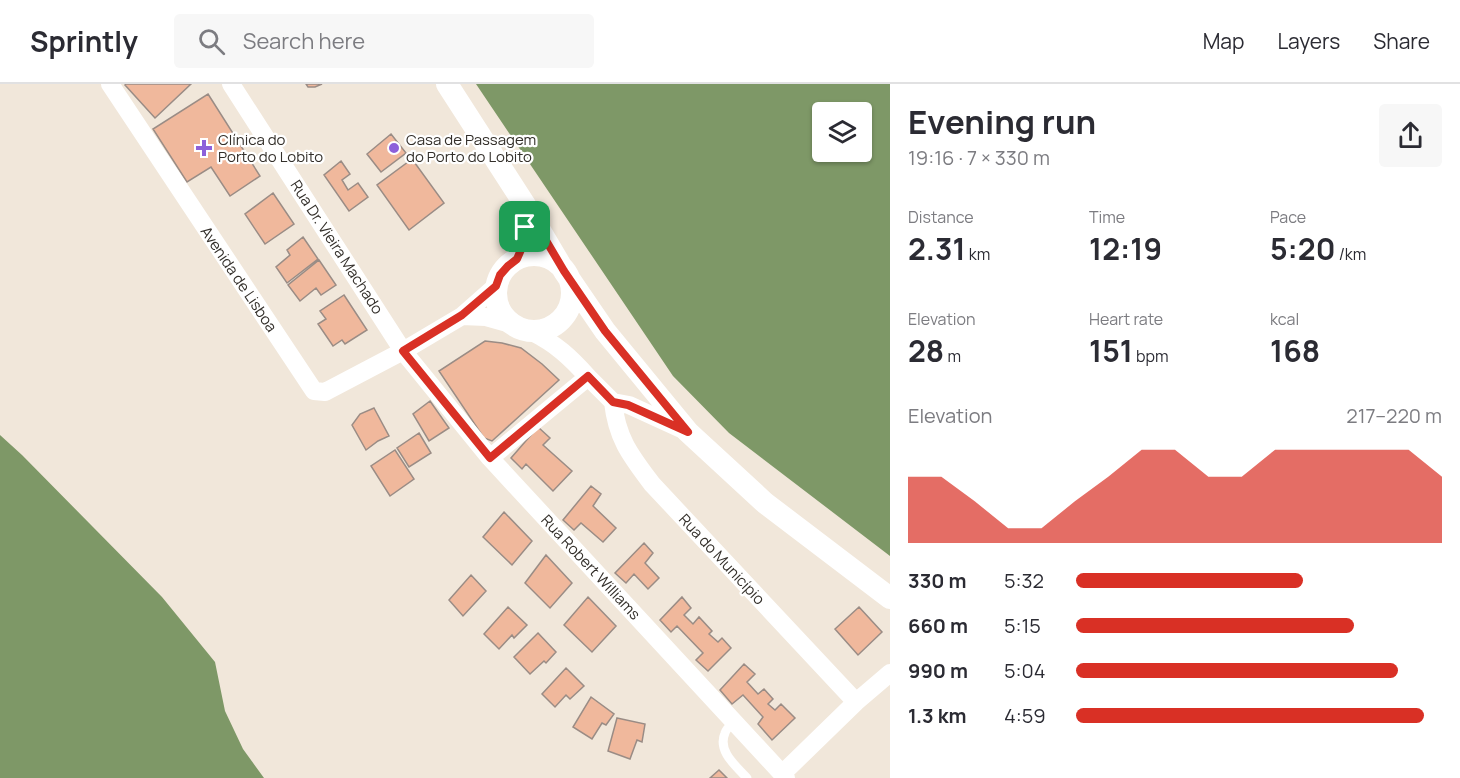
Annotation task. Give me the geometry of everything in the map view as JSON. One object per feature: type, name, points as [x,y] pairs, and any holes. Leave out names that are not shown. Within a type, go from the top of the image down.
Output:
[{"type":"street","name":"Avenida de Lisboa","points":[[110,84],[314,391],[325,392],[403,351]]},
{"type":"street","name":"Rua Dr. Vieira Machado","points":[[231,84],[403,351]]},
{"type":"street","points":[[447,84],[525,205],[564,271],[570,282],[572,294],[570,306],[564,317],[555,325],[544,330],[521,328],[503,316],[498,307],[496,286],[500,275],[508,266],[517,259],[530,255],[543,256],[555,262],[564,271],[605,331],[688,432],[765,503],[890,598]]},
{"type":"street","points":[[517,259],[523,245],[525,205]]},
{"type":"street","points":[[403,351],[462,315],[496,286]]},
{"type":"street","points":[[462,315],[486,316],[550,341],[613,402],[628,405],[688,432]]},
{"type":"street","name":"Rua Robert Williams","points":[[403,351],[490,458],[784,776]]},
{"type":"street","points":[[490,458],[588,376]]},
{"type":"street","name":"Rua do Município","points":[[613,402],[620,436],[628,452],[652,484],[856,702]]},
{"type":"street","points":[[784,776],[856,702],[890,673]]},
{"type":"lane","points":[[734,722],[725,732],[723,745],[728,758],[747,778]]},
{"type":"shaded area","points":[[476,84],[890,84],[890,556],[729,433],[673,376]]},
{"type":"shaded area","points":[[0,435],[162,597],[215,662],[225,711],[243,749],[264,778],[0,778]]},
{"type":"building","points":[[126,84],[191,84],[155,118]]},
{"type":"building","points":[[306,84],[322,84],[308,87]]},
{"type":"building","name":"Clínica do Porto do Lobito","points":[[208,94],[260,176],[230,196],[211,167],[187,182],[153,129]]},
{"type":"building","points":[[391,134],[406,153],[381,172],[367,154]]},
{"type":"building","points":[[412,159],[444,203],[409,230],[377,185]]},
{"type":"building","points":[[341,161],[350,174],[342,180],[348,190],[358,183],[368,197],[349,211],[324,175]]},
{"type":"building","points":[[273,193],[294,224],[265,244],[245,214]]},
{"type":"building","points":[[303,237],[318,259],[287,283],[276,267],[290,255],[287,250]]},
{"type":"building","points":[[319,260],[336,285],[321,295],[316,288],[300,301],[288,285]]},
{"type":"building","points":[[344,295],[367,330],[345,344],[342,340],[333,346],[318,324],[326,319],[320,311]]},
{"type":"building","points":[[485,341],[521,348],[559,380],[492,441],[484,438],[439,371]]},
{"type":"building","points":[[430,401],[449,428],[429,441],[413,414]]},
{"type":"building","points":[[374,408],[389,436],[366,450],[352,425],[360,414]]},
{"type":"building","points":[[538,427],[550,438],[543,445],[572,471],[553,491],[526,464],[522,469],[511,458]]},
{"type":"building","points":[[419,433],[431,453],[409,467],[397,448]]},
{"type":"building","points":[[395,450],[414,479],[390,496],[371,466]]},
{"type":"building","points":[[591,486],[601,494],[593,506],[616,528],[603,542],[581,523],[574,530],[563,520]]},
{"type":"building","points":[[504,512],[532,541],[512,565],[483,537]]},
{"type":"building","points":[[644,543],[653,553],[645,563],[659,578],[648,589],[634,574],[626,583],[615,573]]},
{"type":"building","points":[[546,555],[572,583],[550,608],[525,583]]},
{"type":"building","points":[[471,575],[486,591],[463,616],[449,600]]},
{"type":"building","points":[[588,597],[616,626],[592,652],[564,625]]},
{"type":"building","points":[[682,597],[691,608],[684,615],[693,624],[699,617],[712,631],[709,634],[718,642],[722,638],[731,648],[708,671],[696,660],[703,653],[677,626],[671,632],[660,620]]},
{"type":"building","points":[[508,607],[527,625],[514,638],[512,635],[499,649],[484,634]]},
{"type":"building","points":[[859,607],[882,632],[858,655],[835,629]]},
{"type":"building","points":[[538,633],[556,652],[546,663],[544,661],[530,674],[514,657]]},
{"type":"building","points":[[744,664],[755,674],[747,682],[758,694],[764,689],[773,699],[768,704],[775,710],[781,704],[795,718],[772,740],[758,724],[763,717],[743,695],[732,704],[720,690]]},
{"type":"building","points":[[566,668],[584,686],[570,699],[566,695],[555,707],[542,694]]},
{"type":"building","points":[[591,697],[614,714],[606,725],[602,723],[592,739],[573,727]]},
{"type":"building","points":[[617,718],[645,724],[642,742],[637,740],[630,759],[608,751]]},
{"type":"building","points":[[719,770],[727,778],[710,778]]},
{"type":"place","name":"Clínica do Porto do Lobito","points":[[204,148]]},
{"type":"place","name":"Casa de Passagem do Porto do Lobito","points":[[394,148]]},
{"type":"route","points":[[525,205],[564,271],[605,331],[688,432],[628,405],[613,402],[588,376],[490,458],[403,351],[462,315],[496,286],[500,275],[517,259],[523,245],[525,227],[525,205]]}]
